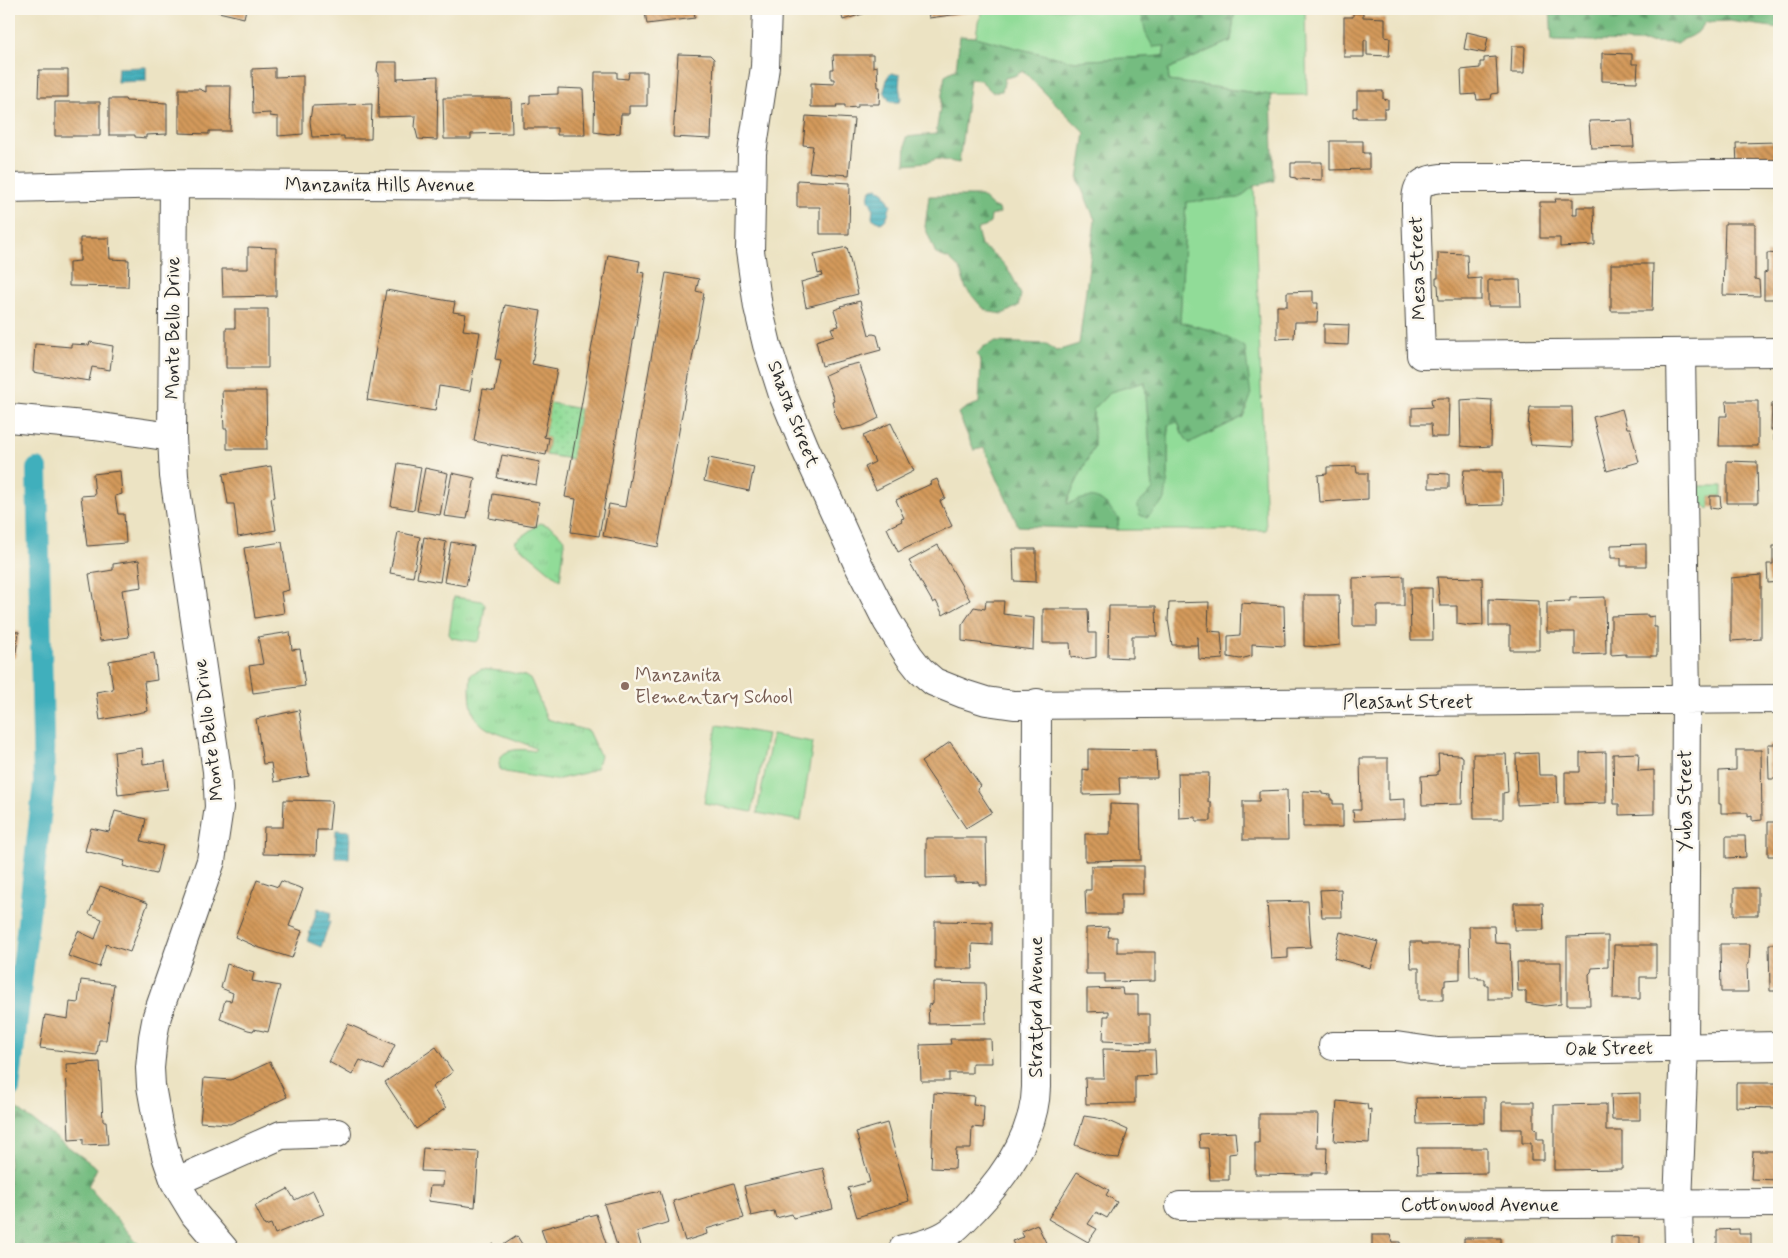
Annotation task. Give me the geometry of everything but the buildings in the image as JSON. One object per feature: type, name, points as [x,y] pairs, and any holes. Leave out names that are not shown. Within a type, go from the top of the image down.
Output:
[{"type":"street","name":"Shasta Street","points":[[767,9],[765,67],[752,153],[750,251],[753,279],[764,336],[774,370],[805,448],[857,562],[887,621],[920,670],[934,682],[986,701],[1014,705],[1037,703]]},
{"type":"street","name":"Mesa Street","points":[[1779,174],[1574,178],[1442,178],[1428,179],[1416,191],[1420,355],[1779,352]]},
{"type":"street","name":"Manzanita Hills Avenue","points":[[9,188],[174,184],[436,186],[751,184]]},
{"type":"street","name":"Monte Bello Drive","points":[[174,184],[172,438],[174,476],[219,789],[216,832],[211,862],[157,1016],[151,1052],[151,1086],[165,1150],[176,1182],[195,1215],[224,1249]]},
{"type":"street","name":"Yuba Street","points":[[1678,1249],[1684,1047],[1686,700],[1681,353]]},
{"type":"street","points":[[9,418],[94,426],[172,438]]},
{"type":"street","name":"Pleasant Street","points":[[1037,703],[1779,699]]},
{"type":"street","name":"Stratford Avenue","points":[[903,1249],[931,1241],[954,1241],[1006,1170],[1017,1151],[1034,1111],[1036,1087],[1037,703]]},
{"type":"street","name":"Oak Street","points":[[1333,1046],[1396,1046],[1438,1052],[1779,1046]]},
{"type":"street","points":[[176,1182],[281,1135],[337,1133]]},
{"type":"street","name":"Cottonwood Avenue","points":[[1180,1206],[1779,1203]]},
{"type":"green space","points":[[982,9],[1144,9],[1141,12],[1165,46],[1163,56],[1073,61],[1020,49],[976,37]]},
{"type":"green space","points":[[1144,9],[1235,9],[1231,41],[1168,69],[1169,81],[1271,95],[1274,181],[1254,186],[1239,198],[1186,202],[1180,322],[1214,331],[1245,347],[1251,396],[1243,417],[1189,443],[1182,433],[1178,422],[1168,425],[1168,476],[1165,500],[1147,518],[1140,515],[1137,505],[1153,490],[1145,382],[1110,392],[1093,410],[1094,446],[1067,504],[1087,498],[1101,501],[1119,519],[1117,530],[1018,526],[984,448],[974,450],[958,413],[979,403],[981,362],[977,354],[983,347],[994,342],[1047,344],[1056,351],[1079,344],[1095,220],[1078,180],[1085,133],[1023,71],[1005,78],[1002,91],[992,92],[980,80],[970,79],[959,163],[937,159],[905,164],[906,137],[936,134],[945,75],[956,69],[960,36],[976,37],[1073,61],[1163,56],[1165,46],[1153,47],[1146,34],[1141,12]]},
{"type":"green space","points":[[1235,9],[1305,9],[1307,95],[1271,95],[1169,81],[1168,69],[1231,41]]},
{"type":"green space","points":[[1550,9],[1779,9],[1779,28],[1729,21],[1706,22],[1697,33],[1676,43],[1552,40]]},
{"type":"green space","points":[[1254,186],[1266,530],[1117,530],[1119,519],[1067,505],[1069,497],[1094,446],[1093,410],[1110,392],[1145,381],[1153,490],[1140,515],[1168,476],[1168,425],[1178,421],[1182,433],[1189,443],[1243,417],[1214,331],[1180,323],[1186,201],[1239,198]]},
{"type":"green space","points":[[929,196],[981,196],[992,206],[999,209],[1000,213],[991,216],[990,223],[985,227],[977,229],[981,246],[1006,266],[1014,279],[1021,295],[1018,306],[1003,314],[990,312],[982,307],[966,289],[960,269],[949,259],[936,254],[925,227]]},
{"type":"green space","points":[[550,403],[580,409],[572,459],[546,455],[549,438],[544,437]]},
{"type":"green space","points":[[1694,486],[1722,486],[1722,496],[1710,496],[1710,508],[1708,509],[1704,505],[1695,504]]},
{"type":"green space","points":[[540,523],[554,529],[565,541],[560,580],[514,542]]},
{"type":"green space","points":[[454,597],[482,601],[485,605],[480,639],[476,642],[452,638],[449,634]]},
{"type":"green space","points":[[482,669],[509,672],[525,676],[531,680],[547,719],[588,731],[600,756],[596,768],[585,773],[555,780],[505,772],[500,769],[499,762],[505,753],[516,750],[534,751],[536,749],[495,732],[477,720],[472,709],[470,695],[471,674]]},
{"type":"green space","points":[[717,725],[767,734],[752,812],[704,803]]},
{"type":"green space","points":[[772,735],[813,742],[801,821],[757,813]]},
{"type":"green space","points":[[9,1103],[97,1168],[88,1186],[143,1249],[9,1249]]},
{"type":"water","points":[[146,67],[146,81],[117,82],[118,68]]},
{"type":"water","points":[[891,73],[900,75],[901,98],[899,102],[890,102],[884,91],[888,76]]},
{"type":"water","points":[[878,188],[883,191],[891,205],[886,218],[880,223],[872,218],[873,208],[868,196],[872,189]]},
{"type":"water","points":[[336,830],[350,831],[349,858],[335,858]]},
{"type":"water","points":[[318,908],[331,913],[328,921],[330,922],[321,947],[307,941]]},
{"type":"waterway","points":[[1769,9],[1779,11]]},
{"type":"waterway","points":[[9,1089],[44,783],[37,469]]},
{"type":"place","name":"Manzanita Elementary School","points":[[625,686]]}]
